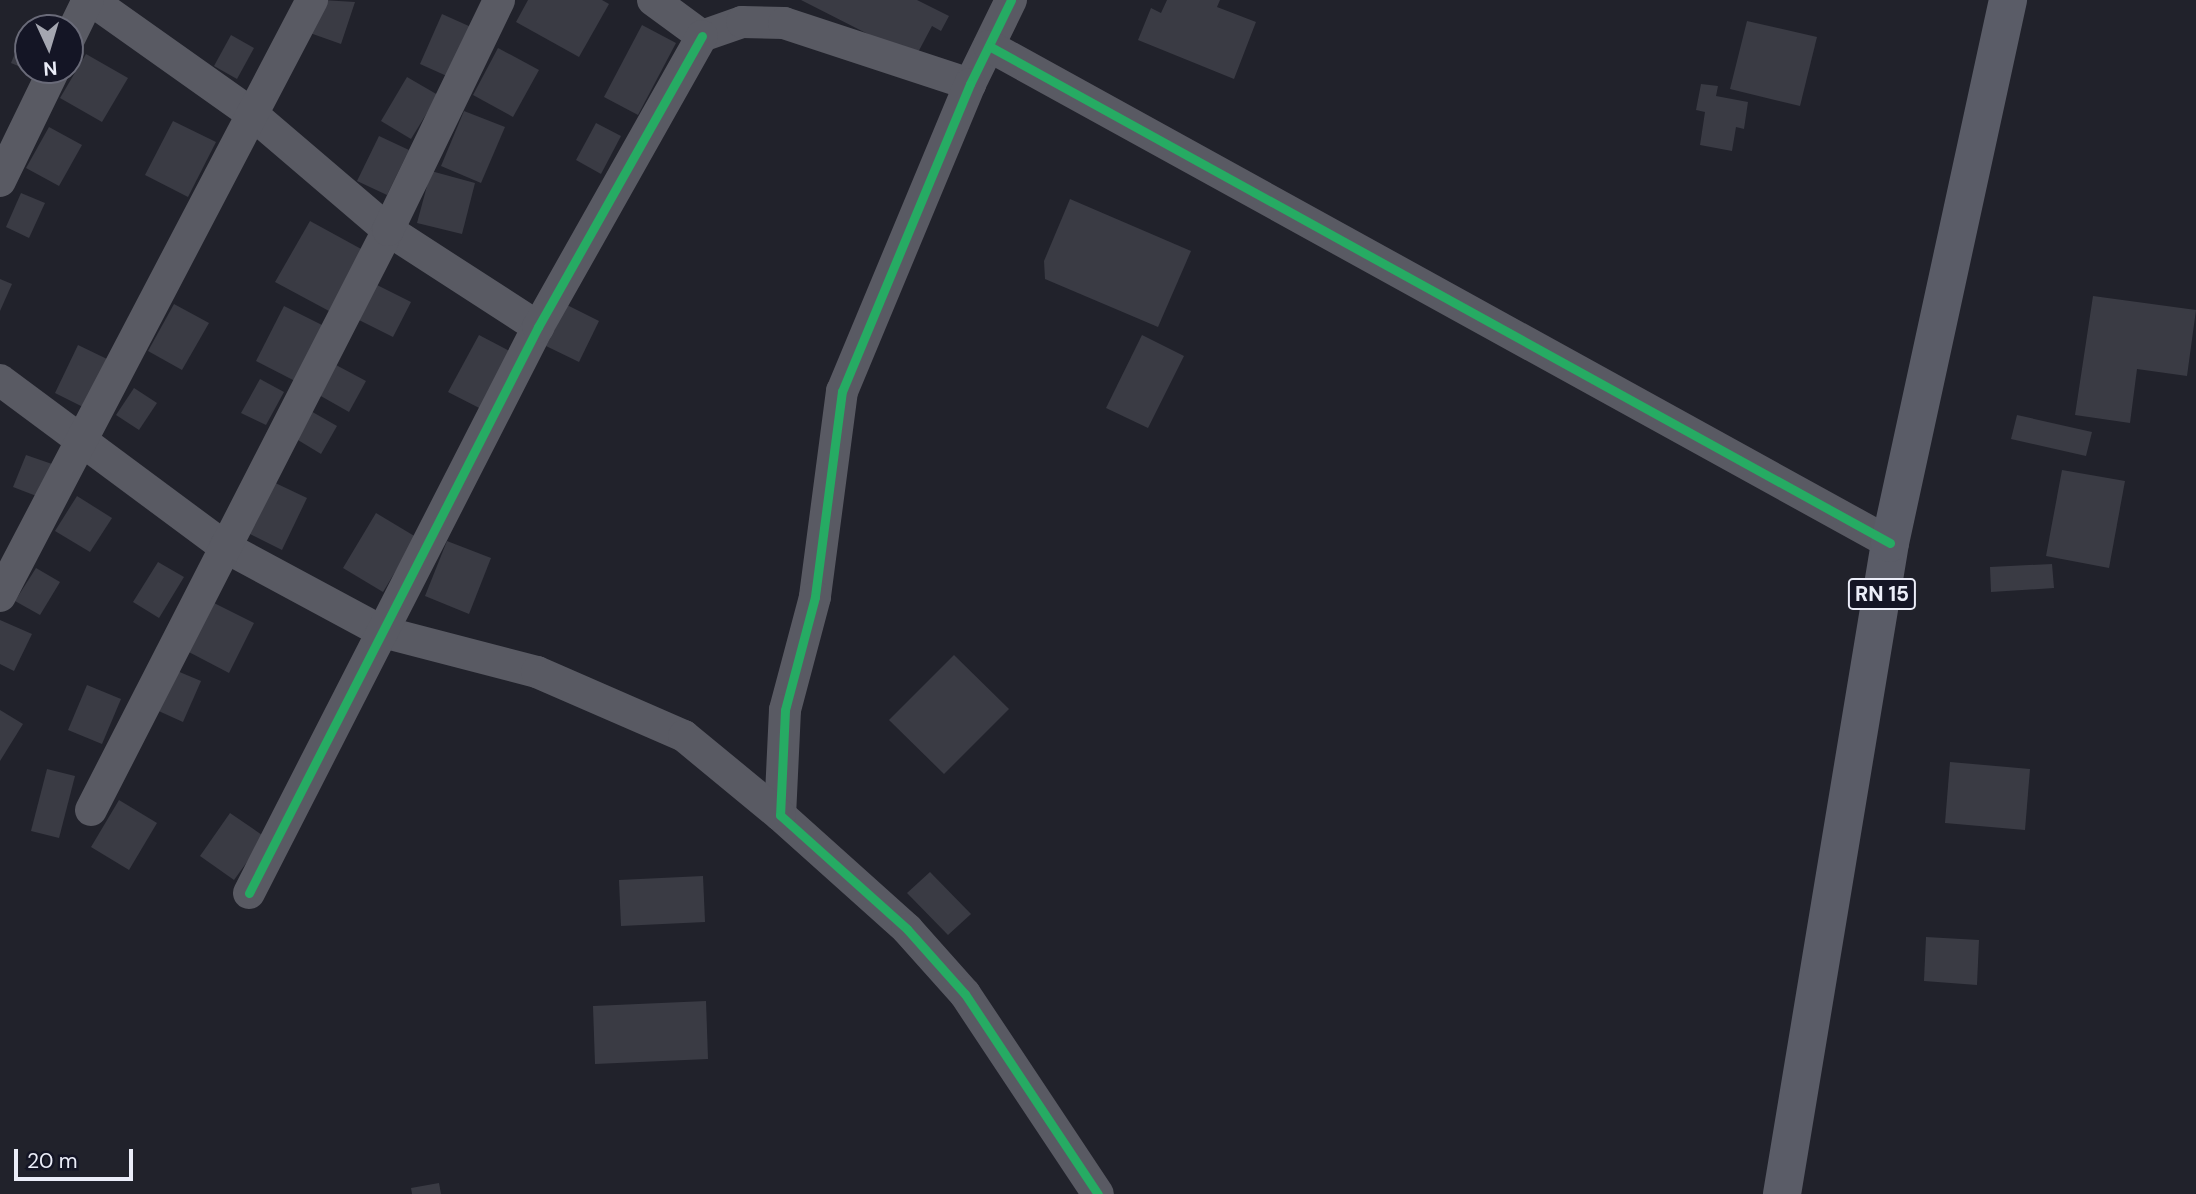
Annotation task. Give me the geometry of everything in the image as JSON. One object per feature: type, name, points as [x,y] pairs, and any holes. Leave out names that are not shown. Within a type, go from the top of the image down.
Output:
[{"type":"main road","name":"RN 15","points":[[1782,1194],[1890,543],[2008,0]]},
{"type":"street","points":[[89,0],[252,114],[388,230],[538,327]]},
{"type":"street","points":[[0,596],[312,0]]},
{"type":"street","points":[[91,810],[388,230],[499,0]]},
{"type":"street","points":[[653,0],[702,36]]},
{"type":"street","points":[[780,815],[785,710],[815,597],[842,391],[970,84],[1011,0]]},
{"type":"street","points":[[249,893],[538,327],[702,36],[742,22],[784,23],[970,84]]},
{"type":"street","points":[[989,46],[1890,543]]},
{"type":"street","points":[[0,181],[47,84]]},
{"type":"street","points":[[0,380],[225,547],[383,632],[537,672],[684,736],[780,815],[907,929],[965,995],[1098,1194]]},
{"type":"building","points":[[322,0],[355,2],[341,44],[310,33]]},
{"type":"building","points":[[528,0],[602,0],[609,4],[579,57],[516,22]]},
{"type":"building","points":[[801,0],[917,0],[949,16],[941,31],[932,26],[915,58]]},
{"type":"building","points":[[1167,0],[1220,0],[1217,7],[1256,22],[1234,79],[1138,40],[1151,8],[1161,13]]},
{"type":"building","points":[[442,14],[471,27],[449,77],[420,64]]},
{"type":"building","points":[[1747,21],[1817,37],[1800,106],[1730,89]]},
{"type":"building","points":[[642,25],[676,43],[638,115],[604,97]]},
{"type":"building","points":[[231,35],[254,48],[237,79],[214,66]]},
{"type":"building","points":[[498,48],[539,70],[513,117],[473,95]]},
{"type":"building","points":[[86,54],[128,78],[102,122],[60,98],[68,84],[84,84]]},
{"type":"building","points":[[407,77],[438,95],[411,139],[381,121]]},
{"type":"building","points":[[1701,84],[1718,86],[1716,96],[1748,102],[1744,129],[1736,127],[1732,151],[1700,145],[1705,112],[1696,110]]},
{"type":"building","points":[[464,111],[505,127],[481,183],[441,166]]},
{"type":"building","points":[[173,121],[216,142],[188,197],[145,175]]},
{"type":"building","points":[[596,123],[621,136],[601,174],[576,160]]},
{"type":"building","points":[[49,127],[82,145],[59,186],[26,168]]},
{"type":"building","points":[[379,136],[409,150],[387,195],[357,181]]},
{"type":"building","points":[[431,171],[475,183],[462,234],[417,223]]},
{"type":"building","points":[[21,193],[45,203],[29,238],[6,227]]},
{"type":"building","points":[[1070,199],[1191,251],[1158,327],[1045,279],[1044,261]]},
{"type":"building","points":[[310,221],[363,250],[329,311],[275,282]]},
{"type":"building","points":[[0,279],[12,284],[0,311]]},
{"type":"building","points":[[377,285],[411,302],[393,337],[359,320]]},
{"type":"building","points":[[2093,296],[2196,310],[2187,376],[2137,369],[2130,423],[2075,415]]},
{"type":"building","points":[[174,304],[209,323],[182,370],[148,351]]},
{"type":"building","points":[[567,305],[599,321],[579,362],[546,346]]},
{"type":"building","points":[[284,306],[324,326],[295,381],[256,361]]},
{"type":"building","points":[[479,335],[519,356],[489,413],[448,392]]},
{"type":"building","points":[[1142,335],[1184,356],[1148,428],[1106,408]]},
{"type":"building","points":[[78,345],[107,359],[83,407],[55,393]]},
{"type":"building","points":[[336,365],[366,381],[349,412],[319,395]]},
{"type":"building","points":[[260,379],[284,392],[266,425],[241,413]]},
{"type":"building","points":[[134,388],[157,403],[139,430],[116,415]]},
{"type":"building","points":[[309,410],[337,426],[321,454],[293,437]]},
{"type":"building","points":[[2017,415],[2092,432],[2086,456],[2011,439]]},
{"type":"building","points":[[26,455],[52,464],[39,497],[13,487]]},
{"type":"building","points":[[2062,470],[2125,481],[2109,568],[2046,556]]},
{"type":"building","points":[[269,480],[307,498],[282,550],[244,531]]},
{"type":"building","points":[[77,496],[112,518],[90,552],[55,531]]},
{"type":"building","points":[[376,513],[416,537],[383,592],[343,568]]},
{"type":"building","points":[[447,541],[491,558],[469,614],[425,596]]},
{"type":"building","points":[[158,562],[184,577],[159,618],[133,602]]},
{"type":"building","points":[[2052,564],[2054,588],[1991,592],[1990,567]]},
{"type":"building","points":[[36,568],[60,582],[40,615],[15,601]]},
{"type":"building","points":[[210,601],[254,623],[229,673],[185,650]]},
{"type":"building","points":[[0,620],[32,634],[14,671],[0,664]]},
{"type":"building","points":[[954,655],[1009,709],[944,774],[889,720]]},
{"type":"building","points":[[170,668],[201,681],[183,722],[152,708]]},
{"type":"building","points":[[87,685],[121,699],[102,744],[68,730]]},
{"type":"building","points":[[0,710],[23,724],[0,761]]},
{"type":"building","points":[[1950,762],[2030,769],[2025,830],[1945,823]]},
{"type":"building","points":[[47,769],[75,776],[59,838],[31,831]]},
{"type":"building","points":[[119,800],[157,823],[129,870],[91,847]]},
{"type":"building","points":[[230,813],[265,837],[234,880],[200,856]]},
{"type":"building","points":[[930,872],[971,914],[948,935],[907,893]]},
{"type":"building","points":[[703,876],[705,922],[621,926],[619,880]]},
{"type":"building","points":[[1926,937],[1979,940],[1977,985],[1924,981]]},
{"type":"building","points":[[706,1001],[708,1059],[595,1064],[593,1006]]},
{"type":"building","points":[[439,1183],[441,1194],[412,1194],[411,1188]]},
{"type":"cycle path","points":[[1011,0],[970,84],[842,391],[815,597],[785,710],[780,815],[907,929],[965,994],[1098,1194]]},
{"type":"cycle path","points":[[249,893],[538,327],[702,36]]},
{"type":"cycle path","points":[[989,46],[1890,543]]}]
